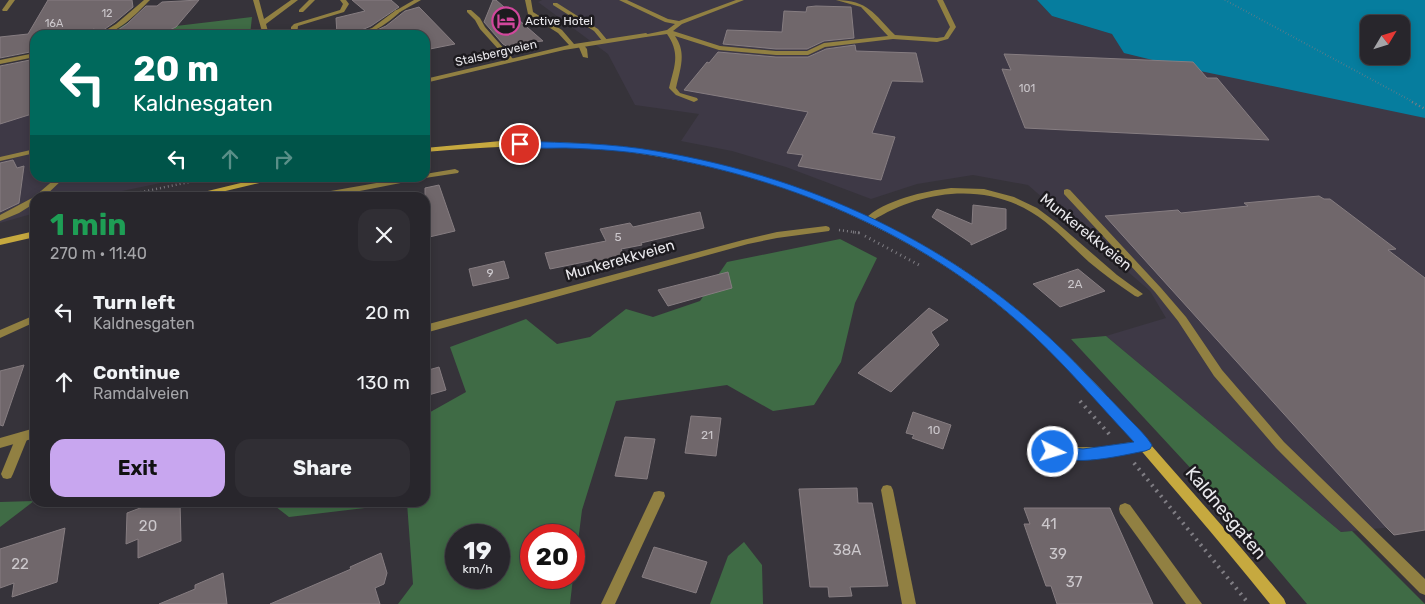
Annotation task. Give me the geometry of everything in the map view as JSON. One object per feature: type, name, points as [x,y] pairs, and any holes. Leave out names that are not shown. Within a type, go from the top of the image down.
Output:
[{"type":"main road","name":"Kaldnesgaten","points":[[430,150],[504,144],[607,147],[656,153],[718,165],[764,178],[816,196],[869,219],[936,256],[998,299],[1060,354],[1145,445],[1279,604]]},
{"type":"main road","points":[[208,192],[251,182]]},
{"type":"main road","points":[[0,242],[30,235]]},
{"type":"street","points":[[5,10],[12,0]]},
{"type":"street","points":[[110,30],[118,25],[146,0]]},
{"type":"street","points":[[256,0],[265,30]]},
{"type":"street","points":[[263,24],[296,0]]},
{"type":"street","points":[[301,11],[312,0]]},
{"type":"street","points":[[294,30],[296,26],[342,11],[346,4],[343,0]]},
{"type":"street","points":[[371,30],[418,0]]},
{"type":"street","name":"Stalsbergveien","points":[[528,0],[530,13],[562,34],[572,46]]},
{"type":"street","points":[[622,0],[667,21],[680,23]]},
{"type":"street","points":[[669,32],[680,23],[741,0]]},
{"type":"street","points":[[839,0],[863,6],[893,37]]},
{"type":"street","points":[[669,32],[719,48],[776,53],[808,53],[824,45],[893,37],[937,40],[946,38],[953,27],[940,0]]},
{"type":"street","points":[[555,4],[596,30],[606,41]]},
{"type":"street","points":[[469,11],[478,19],[482,28],[511,60]]},
{"type":"street","points":[[669,32],[678,44],[680,51],[672,88],[678,94],[694,100]]},
{"type":"street","name":"Stalsbergveien","points":[[430,80],[572,46],[669,32]]},
{"type":"street","points":[[581,45],[586,57]]},
{"type":"street","points":[[0,62],[30,56]]},
{"type":"street","points":[[0,159],[30,152]]},
{"type":"street","points":[[430,175],[455,171]]},
{"type":"street","points":[[43,192],[55,182]]},
{"type":"street","points":[[340,192],[394,182]]},
{"type":"street","name":"Munkerekkveien","points":[[869,219],[891,206],[943,192],[971,190],[1003,195],[1035,210],[1138,294]]},
{"type":"street","points":[[1067,192],[1158,290],[1182,319],[1218,373],[1280,445],[1425,588]]},
{"type":"street","points":[[0,218],[16,212],[30,202]]},
{"type":"street","name":"Munkerekkveien","points":[[430,328],[746,242],[777,235],[826,229]]},
{"type":"street","points":[[0,334],[30,320]]},
{"type":"street","points":[[0,443],[30,435]]},
{"type":"street","points":[[7,474],[22,437]]},
{"type":"street","points":[[1053,452],[1083,455],[1145,445]]},
{"type":"street","points":[[887,490],[909,604]]},
{"type":"street","points":[[608,604],[659,496]]},
{"type":"street","points":[[1125,509],[1195,604]]},
{"type":"path","points":[[1225,0],[1425,108]]},
{"type":"path","points":[[139,192],[189,182]]},
{"type":"path","points":[[826,229],[860,234],[898,256],[921,266]]},
{"type":"path","points":[[1078,400],[1123,450],[1249,604]]},
{"type":"shaded area","points":[[542,0],[1037,0],[1052,16],[1112,34],[1425,118],[1425,524],[1341,532],[1106,336],[1166,318],[1150,291],[1028,185],[973,175],[917,184],[871,199],[786,167],[732,151],[681,141],[699,114],[635,105],[608,54],[538,2]]},
{"type":"shaded area","points":[[30,100],[30,182],[165,182],[118,192],[30,192],[30,214],[0,223],[0,108]]},
{"type":"green space","points":[[252,17],[251,30],[116,30],[129,22],[176,26]]},
{"type":"green space","points":[[840,239],[877,258],[855,303],[841,362],[814,405],[773,411],[727,385],[616,401],[582,510],[580,524],[520,524],[520,589],[572,589],[570,604],[398,604],[413,584],[407,507],[430,507],[430,412],[466,392],[450,347],[526,319],[557,344],[590,337],[626,309],[653,317],[700,301],[727,262]]},
{"type":"green space","points":[[1106,336],[1341,532],[1352,531],[1425,604],[1307,604],[1208,487],[1071,339]]},
{"type":"green space","points":[[30,501],[30,504],[0,527],[0,502]]},
{"type":"green space","points":[[276,507],[373,507],[289,517]]},
{"type":"green space","points":[[744,542],[762,565],[763,604],[710,604],[728,556]]},
{"type":"water","points":[[1037,0],[1425,0],[1425,118],[1181,67],[1124,53],[1112,34],[1052,16]]},
{"type":"building","points":[[48,0],[132,0],[133,7],[103,30],[30,30]]},
{"type":"building","points":[[199,0],[176,27],[170,30],[118,30],[146,6],[157,6],[162,2]]},
{"type":"building","points":[[352,0],[391,0],[399,7],[362,30],[337,30],[336,18],[365,11]]},
{"type":"building","points":[[493,0],[496,0],[543,41],[514,44],[508,47],[503,44],[484,22]]},
{"type":"building","points":[[419,7],[455,44],[430,49],[430,30],[377,30],[386,26],[405,11]]},
{"type":"building","points":[[807,7],[851,7],[854,38],[824,41],[807,49],[776,49],[723,44],[727,30],[782,32],[784,11],[806,12]]},
{"type":"building","points":[[30,31],[30,52],[0,58],[0,37],[28,34]]},
{"type":"building","points":[[855,45],[856,51],[916,53],[923,82],[892,81],[872,133],[895,137],[881,180],[798,166],[803,155],[787,153],[808,112],[684,90],[707,62],[709,63],[718,52],[776,57],[808,57],[826,49]]},
{"type":"building","points":[[1004,54],[1193,62],[1207,78],[1217,78],[1269,140],[1025,128],[1002,69],[1011,70]]},
{"type":"building","points":[[30,60],[30,115],[0,124],[0,66]]},
{"type":"building","points":[[13,160],[17,168],[24,166],[19,203],[0,212],[0,163]]},
{"type":"building","points":[[439,185],[455,231],[430,237],[430,192],[425,192],[425,188]]},
{"type":"building","points":[[1319,196],[1324,199],[1330,199],[1396,249],[1388,250],[1425,278],[1425,530],[1394,535],[1105,216],[1178,210],[1181,213],[1248,206],[1244,203]]},
{"type":"building","points":[[973,205],[1006,209],[1006,229],[971,245],[971,243],[932,217],[937,209],[972,224]]},
{"type":"building","points":[[700,212],[704,228],[621,249],[628,263],[598,270],[594,260],[550,269],[545,253],[606,241],[600,229],[630,223],[633,227]]},
{"type":"building","points":[[504,261],[509,278],[473,286],[469,269]]},
{"type":"building","points":[[1078,269],[1105,291],[1060,307],[1033,284]]},
{"type":"building","points":[[728,272],[732,288],[668,306],[658,290]]},
{"type":"building","points":[[929,308],[948,320],[931,332],[939,345],[891,392],[858,373]]},
{"type":"building","points":[[24,365],[3,426],[0,425],[0,371]]},
{"type":"building","points":[[439,367],[446,390],[430,395],[430,370]]},
{"type":"building","points":[[913,412],[951,425],[943,449],[912,438],[914,435],[906,433]]},
{"type":"building","points":[[691,416],[721,418],[716,456],[685,453]]},
{"type":"building","points":[[625,437],[655,439],[647,479],[615,476]]},
{"type":"building","points":[[857,488],[858,503],[872,503],[888,586],[850,587],[852,596],[829,597],[828,587],[810,587],[799,489]]},
{"type":"building","points":[[143,507],[180,507],[181,541],[138,558],[138,539],[126,544],[127,513]]},
{"type":"building","points":[[1024,508],[1110,508],[1153,604],[1057,604],[1051,586],[1046,586],[1024,524],[1030,524]]},
{"type":"building","points":[[65,528],[57,582],[12,597],[14,583],[0,588],[0,549]]},
{"type":"building","points":[[654,547],[707,562],[696,593],[642,577]]},
{"type":"building","points":[[381,553],[387,573],[384,584],[375,588],[380,604],[270,604],[351,569],[350,567]]},
{"type":"building","points":[[223,573],[227,604],[159,604],[195,589],[195,585]]},
{"type":"place","name":"Active Hotel","points":[[506,21]]},
{"type":"route","points":[[520,144],[607,147],[656,153],[718,165],[816,196],[876,222],[916,244],[962,273],[998,299],[1039,334],[1073,367],[1145,445],[1112,452],[1083,455],[1053,452]]}]
